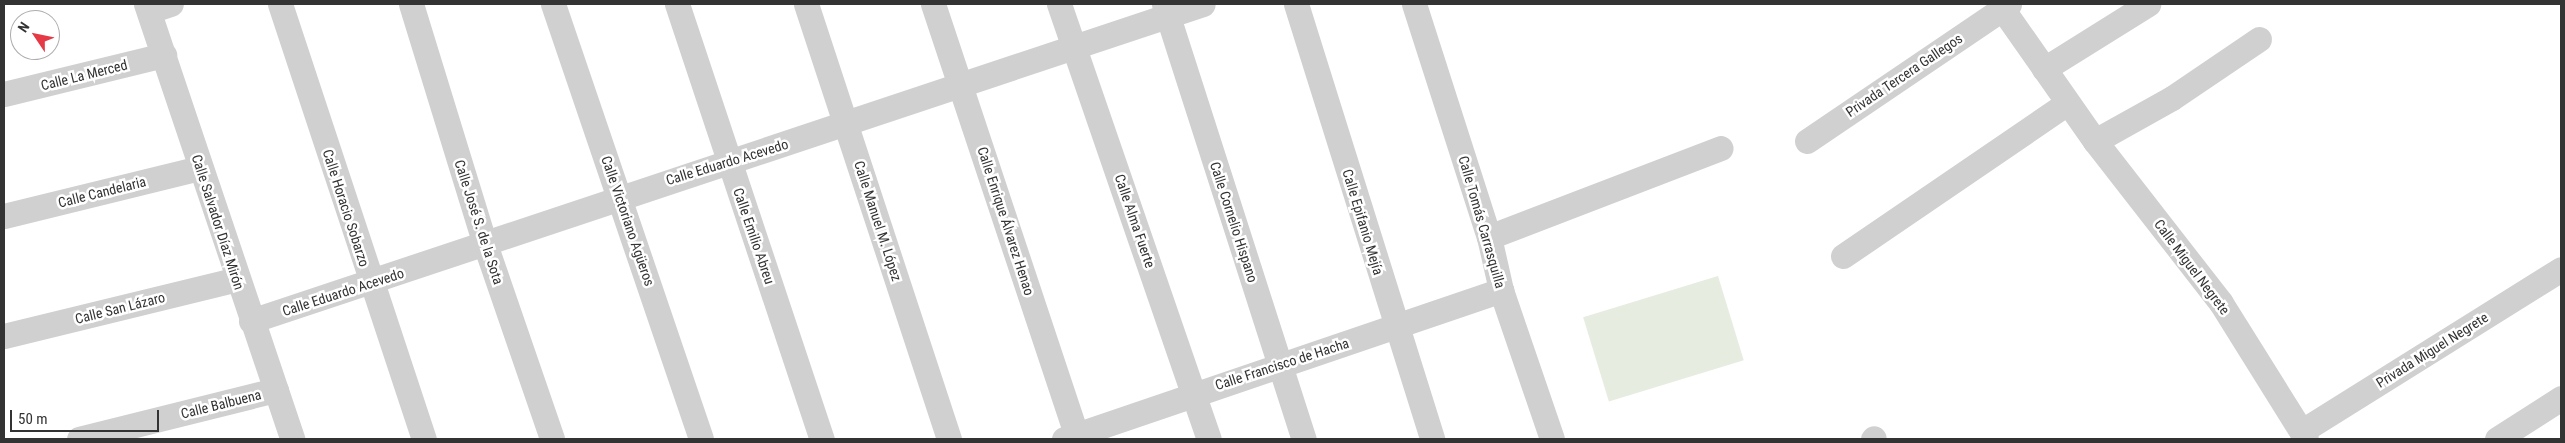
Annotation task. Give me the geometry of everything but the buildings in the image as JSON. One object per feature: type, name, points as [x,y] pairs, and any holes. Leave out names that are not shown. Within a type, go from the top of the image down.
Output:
[{"type":"street","name":"Calle Horacio Sobarzo","points":[[280,4],[370,284],[424,439]]},
{"type":"street","name":"Calle José S. de la Sota","points":[[411,4],[485,244],[552,439]]},
{"type":"street","name":"Calle Victoriano Agüeros","points":[[553,4],[701,439]]},
{"type":"street","name":"Calle Emilio Abreu","points":[[676,4],[822,439]]},
{"type":"street","name":"Calle Manuel M. López","points":[[806,4],[949,439]]},
{"type":"street","name":"Calle Enrique Álvarez Henao","points":[[933,4],[1073,438]]},
{"type":"street","name":"Calle Alma Fuerte","points":[[1059,4],[1209,439]]},
{"type":"street","name":"Calle Eduardo Acevedo","points":[[251,322],[370,284],[619,195],[847,124],[960,83],[1074,46],[1165,10],[1203,4]]},
{"type":"street","name":"Calle Epifanio Mejía","points":[[1296,4],[1394,326],[1432,439]]},
{"type":"street","name":"Calle Tomás Carrasquilla","points":[[1414,4],[1489,237],[1501,290],[1552,439]]},
{"type":"street","points":[[2044,69],[2148,4]]},
{"type":"street","name":"Calle Miguel Negrete","points":[[2003,5],[2067,103],[2221,303],[2304,435]]},
{"type":"street","name":"Privada Tercera Gallegos","points":[[1807,141],[2003,5]]},
{"type":"street","name":"Calle Salvador Díaz Mirón","points":[[155,6],[164,55],[251,322],[292,439]]},
{"type":"street","name":"Calle Cornelio Hispano","points":[[1165,10],[1304,439]]},
{"type":"street","points":[[2095,141],[2172,98],[2259,39]]},
{"type":"street","name":"Calle La Merced","points":[[4,94],[164,55]]},
{"type":"street","points":[[1843,256],[2067,103]]},
{"type":"street","points":[[1489,237],[1721,148]]},
{"type":"street","name":"Calle Candelaria","points":[[4,216],[200,168]]},
{"type":"street","name":"Privada Miguel Negrete","points":[[2304,435],[2561,269]]},
{"type":"street","name":"Calle San Lázaro","points":[[4,336],[237,279]]},
{"type":"street","name":"Calle Francisco de Hacha","points":[[1073,438],[1194,392],[1280,367],[1501,290]]},
{"type":"street","name":"Calle Balbuena","points":[[80,439],[276,390]]},
{"type":"street","points":[[2497,439],[2561,398]]},
{"type":"shaded area","points":[[1718,276],[1744,360],[1609,401],[1583,317]]}]
